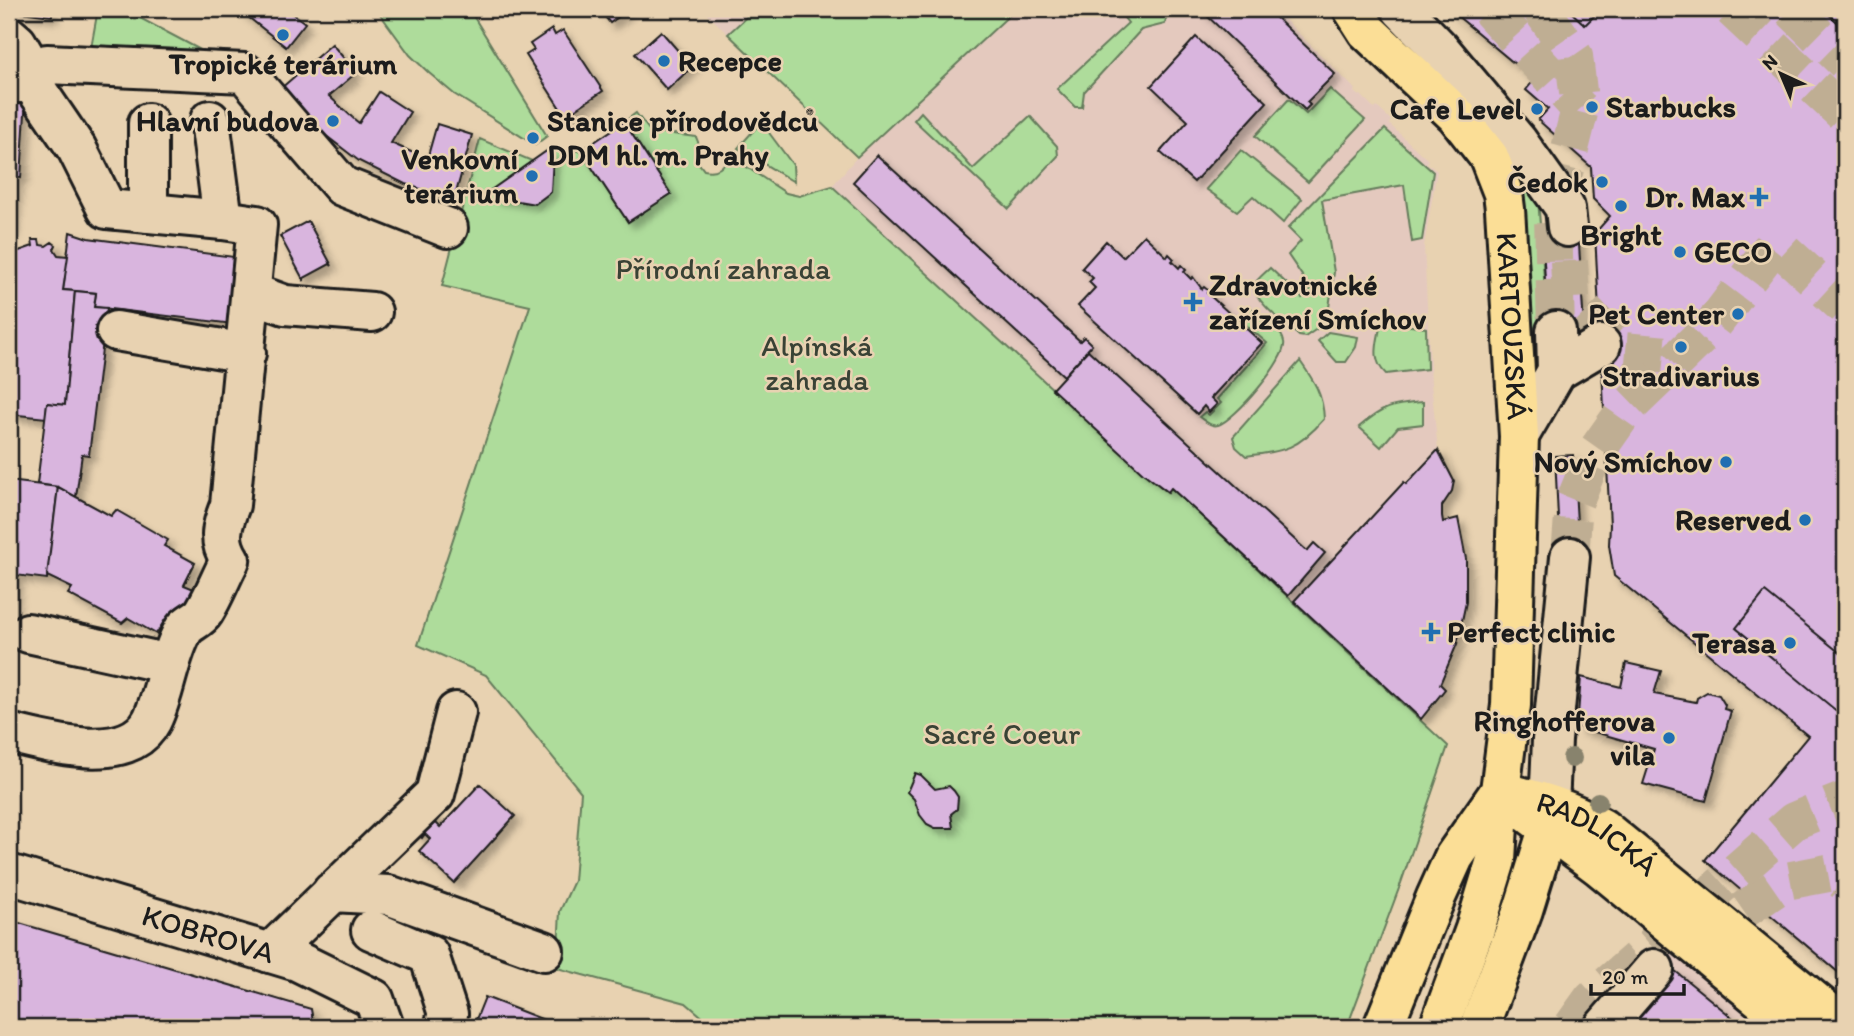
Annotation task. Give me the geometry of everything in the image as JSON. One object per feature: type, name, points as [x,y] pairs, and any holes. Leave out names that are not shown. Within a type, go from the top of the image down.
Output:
[{"type":"main road","name":"KARTOUZSKÁ","points":[[1353,9],[1367,31],[1456,115],[1489,157],[1503,193],[1505,209],[1519,436],[1511,705],[1500,791],[1496,860],[1439,1027]]},
{"type":"main road","name":"RADLICKÁ","points":[[1500,791],[1549,816],[1600,867],[1795,1027]]},
{"type":"main road","points":[[1383,1027],[1454,857],[1500,791]]},
{"type":"main road","name":"RADLICKÁ","points":[[1549,816],[1574,813],[1622,842],[1845,1026]]},
{"type":"main road","points":[[1479,1027],[1523,910],[1549,816]]},
{"type":"street","points":[[1402,9],[1439,48],[1518,142],[1576,219]]},
{"type":"street","points":[[9,36],[18,43],[24,55],[21,83],[77,149],[107,209],[223,219],[257,225],[229,505],[221,538],[230,560],[202,615],[186,627],[170,664],[152,719],[135,739],[120,744],[80,748],[9,733]]},
{"type":"street","points":[[21,83],[47,64],[245,73],[342,186],[448,228]]},
{"type":"street","points":[[210,120],[223,219]]},
{"type":"street","points":[[148,123],[149,213]]},
{"type":"street","points":[[252,293],[285,305],[372,312]]},
{"type":"street","points":[[116,331],[246,353]]},
{"type":"street","points":[[1556,331],[1557,371]]},
{"type":"street","points":[[1519,436],[1557,371],[1601,345]]},
{"type":"street","points":[[1549,816],[1552,740],[1570,557]]},
{"type":"street","points":[[28,633],[170,664]]},
{"type":"street","points":[[270,953],[435,794],[456,712]]},
{"type":"street","name":"KOBROVA","points":[[9,874],[297,961],[374,999],[384,1027]]},
{"type":"street","points":[[332,892],[388,895],[544,951]]},
{"type":"street","points":[[371,930],[429,955],[449,1014],[444,1027]]},
{"type":"street","points":[[1604,1027],[1654,969]]},
{"type":"shaded area","points":[[702,9],[755,9],[728,34]]},
{"type":"shaded area","name":"Zdravotnické zařízení Smíchov","points":[[1016,9],[1274,9],[1355,89],[1354,92],[1391,120],[1389,124],[1437,171],[1424,246],[1431,383],[1438,450],[1294,601],[1171,489],[1168,492],[1143,473],[832,186],[857,157]]},
{"type":"shaded area","points":[[1667,949],[1763,1027],[1588,1027]]},
{"type":"green space","points":[[98,9],[123,9],[227,64],[91,48]]},
{"type":"green space","points":[[392,9],[469,9],[547,136],[535,145],[454,94],[410,55],[380,14]]},
{"type":"green space","points":[[755,9],[1016,9],[857,157],[728,34]]},
{"type":"green space","points":[[1117,9],[1168,9],[1165,24],[1141,30],[1084,92],[1082,107],[1075,107],[1057,89],[1128,23]]},
{"type":"green space","points":[[1330,89],[1365,120],[1308,182],[1255,136],[1289,99],[1306,114]]},
{"type":"green space","points":[[921,112],[973,169],[1030,116],[1057,146],[1058,156],[1009,209],[914,120]]},
{"type":"green space","name":"Sacré Coeur","points":[[636,113],[650,131],[696,137],[700,147],[697,161],[704,170],[713,171],[720,168],[730,156],[786,193],[799,196],[832,186],[1143,472],[1167,492],[1171,488],[1448,746],[1401,883],[1347,1027],[714,1027],[686,1003],[557,968],[560,911],[574,881],[581,792],[486,675],[418,645],[530,306],[442,286],[480,139],[532,161],[491,190],[495,197],[535,204],[551,192],[553,157],[548,150],[581,151],[628,222],[671,194],[624,122]]},
{"type":"green space","points":[[761,122],[793,165],[794,182],[738,148]]},
{"type":"green space","points":[[1385,129],[1433,172],[1422,240],[1412,242],[1404,185],[1322,200],[1334,272],[1327,322],[1305,337],[1299,336],[1264,304],[1254,291],[1254,285],[1270,268],[1302,298],[1311,289],[1288,255],[1301,241],[1288,228]]},
{"type":"green space","points":[[1241,150],[1302,199],[1283,223],[1253,196],[1237,211],[1206,189]]},
{"type":"green space","points":[[1521,172],[1537,185],[1548,331],[1538,365],[1529,324]]},
{"type":"green space","points":[[1250,307],[1279,332],[1284,342],[1283,350],[1269,374],[1236,413],[1218,425],[1210,424],[1199,417],[1205,412],[1209,415],[1221,403],[1217,399],[1267,343],[1239,319]]},
{"type":"green space","points":[[1381,322],[1426,328],[1427,369],[1386,374],[1377,356]]},
{"type":"green space","points":[[1328,332],[1358,337],[1356,347],[1346,362],[1337,362],[1318,341]]},
{"type":"green space","points":[[1300,361],[1317,388],[1324,419],[1306,437],[1290,447],[1246,456],[1236,447],[1233,437]]},
{"type":"green space","points":[[1423,402],[1423,424],[1398,427],[1381,447],[1359,427],[1388,408]]},
{"type":"building","points":[[52,9],[52,16],[14,11]]},
{"type":"building","name":"Tropické terárium","points":[[238,9],[287,9],[305,23],[286,47]]},
{"type":"building","points":[[599,9],[629,9],[610,23]]},
{"type":"building","points":[[1200,9],[1267,9],[1335,74],[1307,102],[1310,105],[1305,110]]},
{"type":"building","name":"Nový Smíchov","points":[[1449,9],[1823,9],[1845,29],[1845,978],[1705,860],[1808,736],[1614,576],[1609,545],[1595,233],[1610,216],[1593,199],[1591,167],[1538,120],[1548,109],[1526,90],[1534,80]]},
{"type":"building","points":[[1568,9],[1601,9],[1585,25]]},
{"type":"building","points":[[1823,9],[1845,9],[1845,29],[1843,27]]},
{"type":"building","points":[[552,29],[555,35],[563,30],[603,91],[565,116],[526,55],[534,50],[530,44]]},
{"type":"building","name":"Recepce","points":[[661,31],[692,67],[667,90],[635,54]]},
{"type":"building","points":[[1196,37],[1267,102],[1194,182],[1160,152],[1188,121],[1151,86]]},
{"type":"building","name":"Hlavní budova","points":[[332,44],[356,73],[329,96],[359,123],[379,92],[410,112],[391,143],[427,159],[437,124],[472,135],[454,200],[405,184],[359,161],[320,131],[280,89]]},
{"type":"building","points":[[9,96],[26,97],[21,178],[16,177],[12,232],[9,232]]},
{"type":"building","points":[[624,122],[671,194],[628,222],[581,151]]},
{"type":"building","name":"Venkovní terárium","points":[[548,150],[553,157],[551,192],[535,204],[495,197],[491,190]]},
{"type":"building","points":[[877,155],[1080,341],[1084,337],[1092,345],[1064,376],[853,182]]},
{"type":"building","points":[[308,221],[332,266],[330,264],[304,278],[304,281],[280,236]]},
{"type":"building","points":[[1578,227],[1584,329],[1548,331],[1542,229]]},
{"type":"building","points":[[70,232],[88,238],[242,258],[233,324],[94,307],[96,293],[63,290]]},
{"type":"building","points":[[1144,235],[1167,257],[1169,254],[1179,268],[1181,265],[1191,279],[1193,277],[1202,289],[1204,287],[1209,291],[1207,293],[1262,343],[1211,398],[1217,404],[1209,412],[1204,406],[1197,414],[1078,306],[1095,288],[1089,282],[1093,278],[1082,268],[1106,241],[1123,257]]},
{"type":"building","points":[[32,240],[39,240],[40,245],[46,246],[52,242],[56,245],[54,249],[58,255],[68,256],[63,290],[75,291],[65,405],[47,403],[46,418],[9,414],[9,278],[13,277],[16,252],[33,246]]},
{"type":"building","points":[[75,291],[96,293],[94,307],[107,308],[89,455],[82,454],[76,497],[58,487],[37,484],[47,403],[65,405]]},
{"type":"building","points":[[1088,350],[1307,551],[1314,543],[1325,553],[1288,596],[1171,488],[1168,492],[1143,473],[1052,389]]},
{"type":"building","points":[[1438,450],[1454,481],[1452,491],[1442,506],[1442,516],[1443,522],[1458,518],[1466,559],[1466,602],[1457,644],[1440,684],[1445,689],[1421,719],[1294,601],[1404,482],[1406,484]]},
{"type":"building","points":[[1573,455],[1579,556],[1560,558],[1555,456]]},
{"type":"building","points":[[9,481],[58,487],[47,579],[16,575],[9,639]]},
{"type":"building","points":[[58,487],[111,516],[116,510],[168,540],[164,546],[195,563],[184,585],[194,589],[174,626],[165,620],[156,634],[128,618],[122,623],[68,594],[72,588],[47,576]]},
{"type":"building","name":"Terasa","points":[[1765,592],[1845,657],[1845,718],[1736,628]]},
{"type":"building","name":"Ringhofferova vila","points":[[1626,663],[1661,671],[1654,694],[1696,702],[1697,698],[1707,692],[1719,695],[1725,705],[1724,709],[1731,711],[1706,801],[1643,784],[1654,749],[1577,727],[1581,677],[1621,687]]},
{"type":"building","points":[[915,773],[921,775],[935,789],[949,786],[954,791],[958,797],[957,809],[951,814],[953,828],[935,828],[927,824],[920,815],[914,799],[907,792]]},
{"type":"building","points":[[480,784],[515,816],[454,883],[419,851],[430,839],[425,834],[422,838],[413,830],[431,812],[439,819],[436,823],[440,827]]},
{"type":"building","points":[[9,920],[311,1009],[314,1027],[9,1027]]},
{"type":"building","points":[[1674,970],[1744,1027],[1640,1027],[1632,1021]]},
{"type":"building","points":[[485,997],[562,1027],[473,1027]]},
{"type":"tunnel","points":[[1489,9],[1580,109]]},
{"type":"tunnel","points":[[1541,9],[1574,56],[1580,109],[1553,216],[1556,331]]},
{"type":"tunnel","points":[[1732,9],[1845,115]]},
{"type":"tunnel","points":[[1791,9],[1845,62]]},
{"type":"tunnel","points":[[1570,557],[1574,503],[1593,456],[1626,409],[1713,325],[1775,243],[1845,307]]},
{"type":"tunnel","points":[[1569,261],[1571,298],[1624,351],[1680,356]]},
{"type":"tunnel","points":[[1572,1027],[1592,999],[1794,821],[1845,800]]},
{"type":"tunnel","points":[[1696,943],[1786,881],[1833,872],[1845,883]]},
{"type":"place","name":"Tropické terárium","points":[[283,35]]},
{"type":"place","name":"Recepce","points":[[664,61]]},
{"type":"place","name":"Starbucks","points":[[1592,107]]},
{"type":"place","name":"Cafe Level","points":[[1537,109]]},
{"type":"place","name":"Hlavní budova","points":[[333,121]]},
{"type":"place","name":"Stanice přírodovědců DDM hl. m. Prahy","points":[[533,138]]},
{"type":"place","name":"Venkovní terárium","points":[[532,176]]},
{"type":"place","name":"Čedok","points":[[1602,182]]},
{"type":"place","name":"Dr. Max","points":[[1759,197]]},
{"type":"place","name":"Bright","points":[[1621,206]]},
{"type":"place","name":"GECO","points":[[1680,252]]},
{"type":"place","name":"Zdravotnické zařízení Smíchov","points":[[1193,302]]},
{"type":"place","name":"Pet Center","points":[[1738,314]]},
{"type":"place","name":"Stradivarius","points":[[1681,347]]},
{"type":"place","name":"Nový Smíchov","points":[[1726,462]]},
{"type":"place","name":"Reserved","points":[[1805,520]]},
{"type":"place","name":"Perfect clinic","points":[[1431,632]]},
{"type":"place","name":"Terasa","points":[[1790,643]]},
{"type":"place","name":"Ringhofferova vila","points":[[1669,738]]},
{"type":"park label","name":"Přírodní zahrada","points":[[723,269]]},
{"type":"park label","name":"Alpínská zahrada","points":[[817,363]]}]
